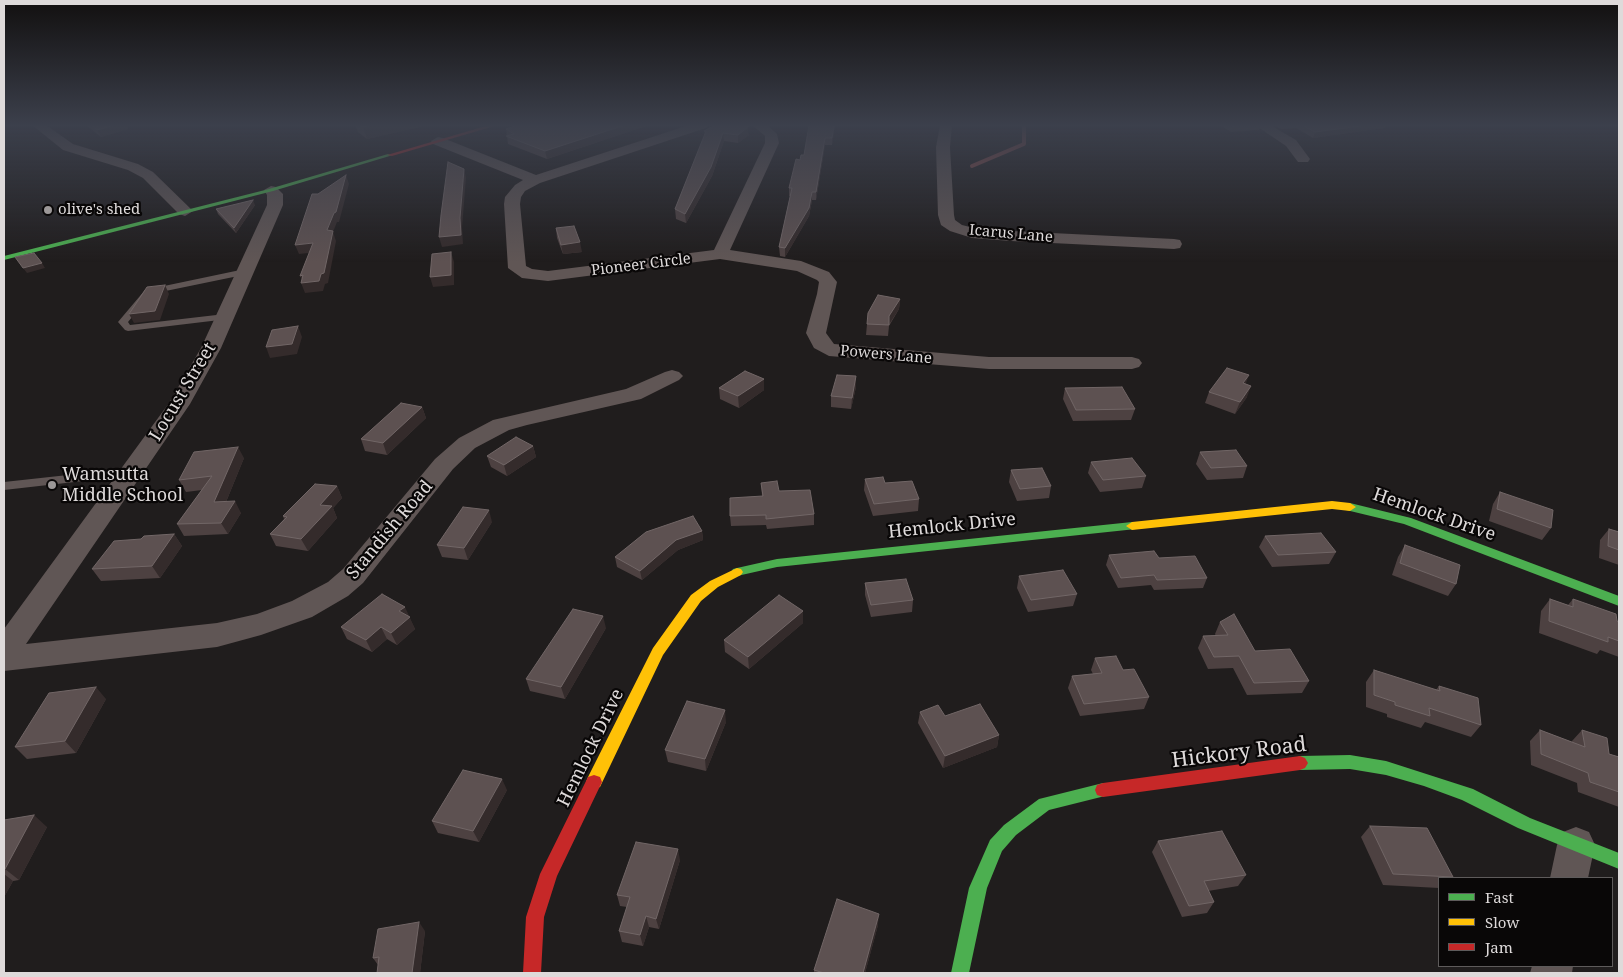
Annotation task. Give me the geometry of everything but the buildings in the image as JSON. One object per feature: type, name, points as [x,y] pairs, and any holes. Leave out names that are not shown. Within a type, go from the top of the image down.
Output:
[{"type":"street","points":[[139,171],[148,175],[185,211]]},
{"type":"street","points":[[4,258],[271,190],[337,171]]},
{"type":"street","points":[[512,171],[536,180]]},
{"type":"street","name":"Pioneer Circle","points":[[564,171],[536,180],[520,188],[514,197],[512,204],[516,265],[523,273],[533,276],[555,276],[720,254]]},
{"type":"street","points":[[720,254],[759,171]]},
{"type":"street","name":"Icarus Lane","points":[[944,171],[946,215],[950,225],[956,228],[972,233],[1011,236],[1174,244]]},
{"type":"street","name":"Locust Street","points":[[4,652],[179,404],[211,348],[275,205],[275,194],[271,190]]},
{"type":"street","name":"Powers Lane","points":[[720,254],[801,266],[823,276],[828,282],[816,333],[828,350],[989,364],[1132,362]]},
{"type":"street","name":"Standish Road","points":[[4,659],[217,635],[261,624],[302,609],[338,589],[353,576],[444,464],[467,443],[501,425],[633,394],[672,376]]},
{"type":"street","name":"Hemlock Drive","points":[[532,973],[535,917],[549,874],[658,652],[696,598],[714,584],[734,573],[758,566],[792,561],[1332,505],[1362,508],[1407,521],[1619,601]]},
{"type":"street","name":"Hickory Road","points":[[960,973],[978,888],[996,846],[1026,816],[1045,804],[1068,797],[1274,765],[1311,762],[1350,762],[1386,768],[1467,794],[1524,823],[1573,862],[1619,861]]},
{"type":"lane","points":[[225,317],[128,328],[123,322],[148,292],[245,272]]},
{"type":"lane","points":[[6,488],[132,472]]},
{"type":"traffic: fast","points":[[4,258],[271,190],[337,171]]},
{"type":"traffic: fast","points":[[1350,507],[1407,521],[1619,601]]},
{"type":"traffic: fast","points":[[737,572],[777,563],[1132,526]]},
{"type":"traffic: fast","points":[[1300,763],[1350,762],[1386,768],[1424,779],[1467,794],[1524,823],[1619,861]]},
{"type":"traffic: fast","points":[[960,973],[978,888],[996,846],[1010,830],[1045,804],[1103,790]]},
{"type":"traffic: slow","points":[[1132,526],[1332,505],[1350,507]]},
{"type":"traffic: slow","points":[[594,782],[658,652],[696,598],[714,584],[737,572]]},
{"type":"traffic: jam","points":[[1103,790],[1300,763]]},
{"type":"traffic: jam","points":[[532,973],[535,917],[549,874],[594,782]]},
{"type":"place","name":"olive's shed","points":[[48,210]]},
{"type":"place","name":"Wamsutta Middle School","points":[[52,485]]}]
